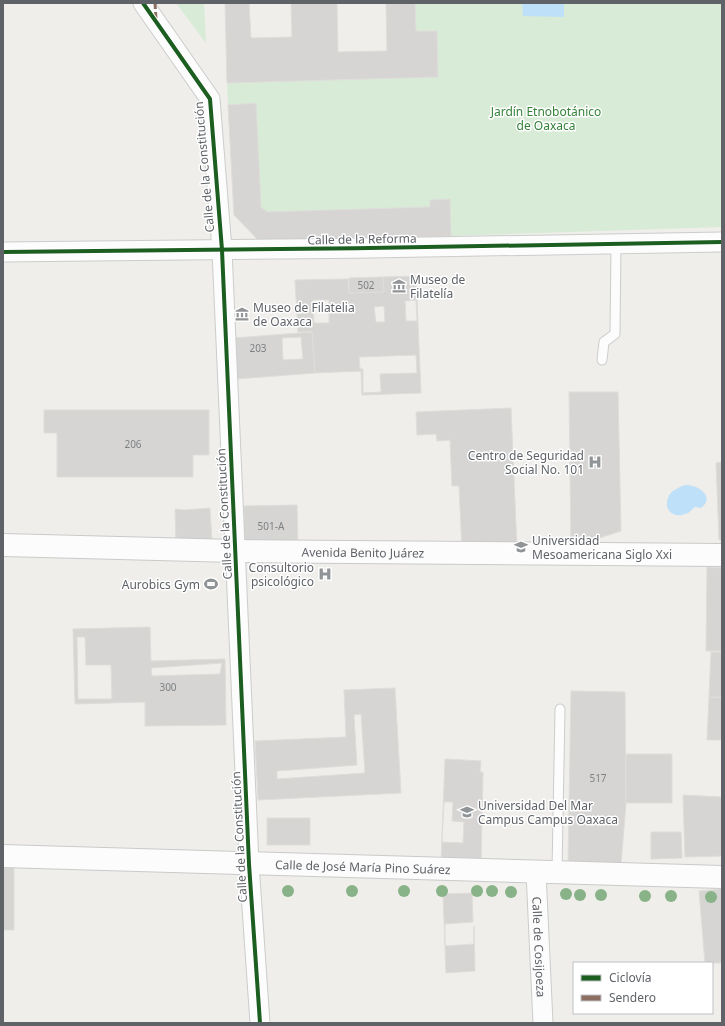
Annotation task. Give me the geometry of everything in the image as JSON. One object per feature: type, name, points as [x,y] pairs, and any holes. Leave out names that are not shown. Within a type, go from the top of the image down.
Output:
[{"type":"main road","name":"Avenida Benito Juárez","points":[[3,545],[235,551],[722,555]]},
{"type":"main road","name":"Calle de José María Pino Suárez","points":[[3,856],[722,877]]},
{"type":"street","name":"Calle de la Constitución","points":[[143,3],[156,12],[210,99],[222,250],[250,864],[260,1023]]},
{"type":"street","name":"Calle de la Reforma","points":[[3,252],[722,242]]},
{"type":"street","name":"Calle de Cosijoeza","points":[[536,872],[543,1023]]},
{"type":"lane","points":[[602,360],[604,342],[615,334],[616,244]]},
{"type":"lane","points":[[557,872],[560,709]]},
{"type":"green space","points":[[176,3],[204,3],[206,43]]},
{"type":"green space","name":"Jardín Etnobotánico de Oaxaca","points":[[415,3],[722,3],[722,227],[451,236],[450,199],[430,200],[430,207],[267,212],[261,207],[255,103],[228,105],[227,83],[438,77],[437,31],[416,31]]},
{"type":"water","points":[[522,3],[564,3],[564,17],[523,16]]},
{"type":"water","points":[[685,485],[690,485],[700,489],[704,492],[707,500],[701,508],[695,507],[682,515],[675,515],[669,511],[667,505],[668,498],[673,491]]},
{"type":"building","points":[[225,3],[249,3],[251,38],[292,37],[291,3],[337,3],[338,52],[387,51],[386,3],[415,3],[416,31],[437,31],[438,77],[227,83]]},
{"type":"building","points":[[256,103],[261,207],[267,212],[430,207],[430,200],[450,199],[451,236],[260,242],[234,215],[228,105]]},
{"type":"building","points":[[416,276],[421,393],[362,395],[361,371],[315,373],[312,331],[298,332],[295,280],[348,279],[349,293],[384,292],[383,277]],"holes":[[[313,300],[329,300],[329,323],[314,323]],[[416,300],[417,321],[406,321],[405,301]],[[384,306],[385,322],[376,322],[374,307]],[[416,355],[417,373],[380,374],[381,392],[363,393],[363,369],[360,369],[359,357]]]},
{"type":"building","points":[[383,277],[384,292],[349,293],[349,278]]},
{"type":"building","points":[[312,332],[315,373],[237,379],[233,338]],"holes":[[[301,337],[303,359],[283,360],[282,338]]]},
{"type":"building","name":"Centro de Seguridad Social No. 101","points":[[569,392],[618,392],[621,531],[571,547]]},
{"type":"building","points":[[511,408],[517,548],[462,551],[459,486],[452,486],[450,440],[437,441],[436,434],[417,435],[416,412]]},
{"type":"building","points":[[44,410],[209,410],[209,455],[193,455],[193,477],[57,477],[57,433],[44,433]]},
{"type":"building","points":[[722,462],[722,540],[719,540],[716,463]]},
{"type":"building","points":[[297,505],[298,547],[245,548],[244,506]]},
{"type":"building","points":[[210,508],[212,542],[176,544],[175,509],[185,510]]},
{"type":"building","points":[[707,567],[722,568],[722,651],[706,651]]},
{"type":"building","points":[[150,627],[151,661],[225,659],[226,725],[145,726],[145,702],[75,704],[73,629]],"holes":[[[77,637],[85,637],[86,665],[111,665],[112,699],[78,699]],[[222,663],[220,674],[152,676],[151,668]]]},
{"type":"building","points":[[711,652],[722,652],[722,697],[709,697]]},
{"type":"building","points":[[395,688],[401,793],[258,800],[255,741],[346,737],[344,690]],"holes":[[[361,714],[365,773],[277,779],[277,771],[357,765],[354,715]]]},
{"type":"building","points":[[571,691],[625,692],[626,803],[621,865],[568,863]]},
{"type":"building","points":[[709,697],[722,698],[722,740],[707,740]]},
{"type":"building","points":[[626,754],[672,754],[672,803],[626,803]]},
{"type":"building","name":"Universidad Del Mar Campus Campus Oaxaca","points":[[445,759],[481,761],[480,772],[483,772],[481,864],[441,862]],"holes":[[[444,802],[453,802],[452,821],[464,822],[463,843],[442,842]]]},
{"type":"building","points":[[683,795],[722,797],[722,856],[685,857]]},
{"type":"building","points":[[267,818],[310,818],[310,845],[267,845]]},
{"type":"building","points":[[651,832],[681,832],[682,858],[651,859]]},
{"type":"building","points":[[3,867],[14,867],[14,930],[3,930]]},
{"type":"building","points":[[722,889],[722,963],[705,962],[699,891]]},
{"type":"building","points":[[472,893],[473,922],[445,924],[445,946],[474,944],[474,926],[475,971],[446,973],[443,894]]},
{"type":"marked path","points":[[155,3],[156,19]]},
{"type":"cycle path","points":[[143,3],[210,99],[222,250],[249,864],[260,1023]]},
{"type":"cycle path","points":[[3,252],[722,242]]},
{"type":"place","name":"Museo de Filatelía","points":[[399,286]]},
{"type":"place","name":"Museo de Filatelia de Oaxaca","points":[[242,314]]},
{"type":"place","name":"Centro de Seguridad Social No. 101","points":[[595,462]]},
{"type":"place","name":"Universidad Mesoamericana Siglo Xxi","points":[[521,547]]},
{"type":"place","name":"Consultorio psicológico","points":[[325,574]]},
{"type":"place","name":"Aurobics Gym","points":[[211,584]]},
{"type":"place","name":"Universidad Del Mar Campus Campus Oaxaca","points":[[467,812]]}]
